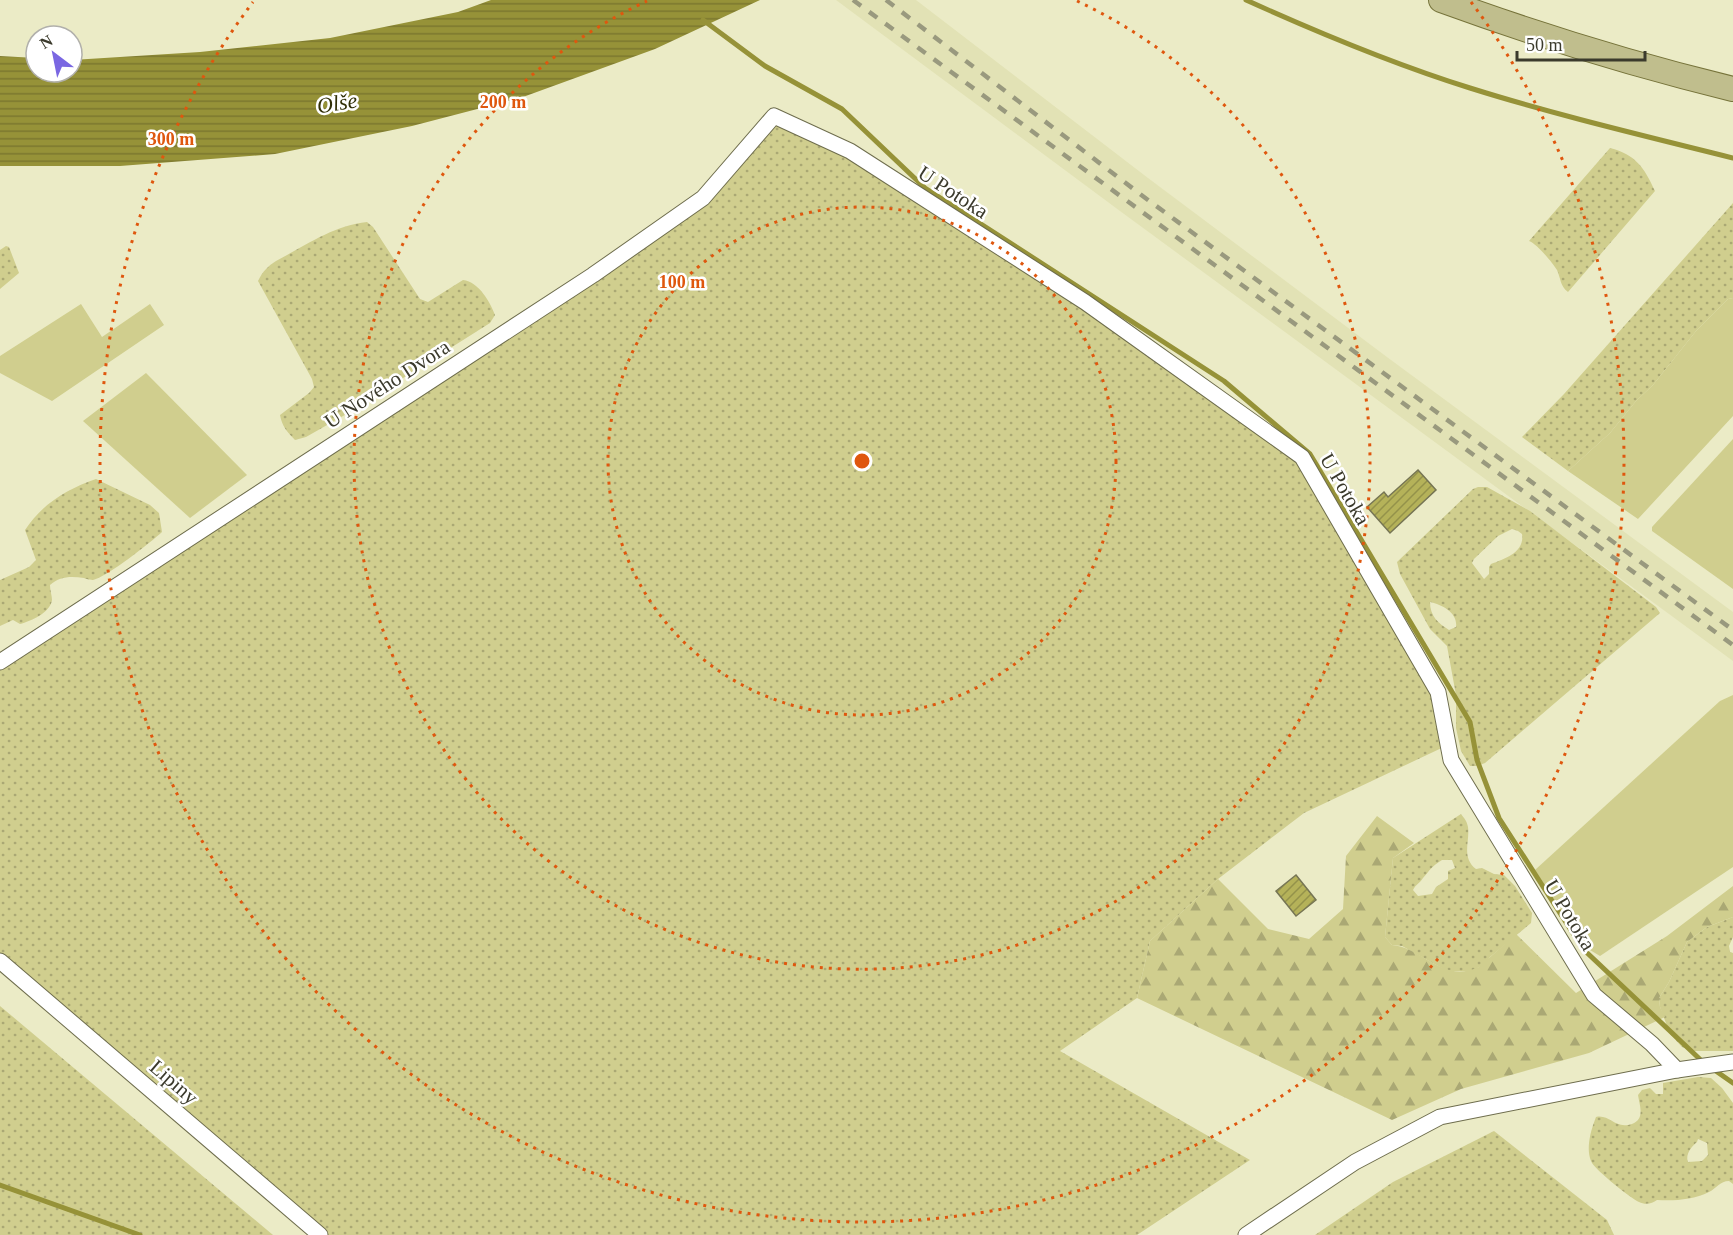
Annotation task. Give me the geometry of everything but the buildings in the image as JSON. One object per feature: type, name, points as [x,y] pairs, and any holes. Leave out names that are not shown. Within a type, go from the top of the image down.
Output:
[{"type":"main road","points":[[1441,0],[1590,49],[1733,89]]},
{"type":"street","name":"U Nového Dvora","points":[[0,662],[583,281],[703,198],[774,116]]},
{"type":"street","name":"U Potoka","points":[[774,116],[850,151],[1085,302],[1302,457],[1438,692],[1451,760],[1581,974],[1594,994],[1652,1044],[1677,1070]]},
{"type":"street","name":"Lipiny","points":[[0,961],[320,1235]]},
{"type":"street","points":[[1246,1235],[1355,1162],[1440,1117],[1677,1070],[1733,1062]]},
{"type":"shaded area","points":[[836,0],[916,0],[1148,178],[1733,612],[1733,661],[1120,211]]},
{"type":"green space","points":[[774,116],[850,151],[1302,457],[1438,692],[1448,745],[1304,813],[1218,879],[1150,941],[1137,998],[1060,1051],[1250,1160],[1137,1235],[320,1235],[0,961],[0,662],[703,198]]},
{"type":"green space","points":[[1610,148],[1633,158],[1647,175],[1655,191],[1568,292],[1562,285],[1552,263],[1540,249],[1529,241]]},
{"type":"green space","points":[[1733,203],[1733,298],[1728,299],[1696,331],[1653,385],[1636,401],[1610,433],[1568,471],[1522,437],[1564,394]]},
{"type":"green space","points":[[367,222],[373,227],[420,299],[428,302],[463,280],[474,284],[479,289],[495,315],[490,323],[343,416],[306,437],[295,440],[285,429],[280,415],[314,387],[312,379],[258,281],[276,261],[309,243],[343,227]]},
{"type":"green space","points":[[6,246],[9,247],[19,273],[0,289],[0,250]]},
{"type":"green space","points":[[1733,298],[1733,416],[1638,519],[1568,471],[1610,433],[1636,401],[1653,385],[1696,331],[1728,299]]},
{"type":"green space","points":[[81,304],[102,337],[150,304],[164,325],[52,401],[0,373],[0,356]]},
{"type":"green space","points":[[146,373],[247,475],[190,518],[83,421]]},
{"type":"green space","points":[[1733,439],[1733,589],[1652,531],[1652,527]]},
{"type":"green space","points":[[96,479],[150,505],[159,513],[162,532],[129,559],[100,577],[93,580],[66,577],[54,582],[50,585],[51,605],[34,619],[20,624],[13,620],[0,626],[0,580],[29,567],[36,560],[25,530],[39,512],[56,498]]},
{"type":"green space","points":[[1487,487],[1530,511],[1656,607],[1660,613],[1485,763],[1477,766],[1470,766],[1461,751],[1456,728],[1456,695],[1447,646],[1430,629],[1400,574],[1397,562],[1473,489]],"holes":[[[1512,529],[1522,534],[1520,546],[1513,554],[1491,564],[1489,574],[1484,579],[1472,563],[1474,559],[1498,536]],[[1430,602],[1449,610],[1455,618],[1456,627],[1449,630],[1438,622],[1431,611]]]},
{"type":"green space","points":[[1733,695],[1733,867],[1600,956],[1585,947],[1535,870],[1720,701]]},
{"type":"green space","points":[[1461,814],[1468,827],[1467,854],[1471,864],[1476,869],[1482,868],[1494,874],[1504,875],[1515,886],[1532,913],[1531,923],[1490,957],[1485,964],[1472,971],[1447,971],[1402,946],[1392,945],[1385,937],[1393,858]],"holes":[[[1442,860],[1452,860],[1455,868],[1448,871],[1448,879],[1436,887],[1432,894],[1418,896],[1413,890],[1431,868]]]},
{"type":"green space","points":[[1377,816],[1414,843],[1393,858],[1385,937],[1392,945],[1414,952],[1434,964],[1454,971],[1466,971],[1479,967],[1516,934],[1576,993],[1667,936],[1733,886],[1733,917],[1707,927],[1687,942],[1659,998],[1665,1017],[1589,1053],[1461,1089],[1392,1120],[1137,998],[1150,941],[1218,879],[1268,929],[1309,939],[1343,909],[1346,856]]},
{"type":"green space","points":[[1733,917],[1733,937],[1729,946],[1730,952],[1733,953],[1733,1051],[1694,1051],[1682,1047],[1670,1034],[1659,998],[1687,942],[1707,927]]},
{"type":"green space","points":[[0,1006],[273,1235],[0,1235]]},
{"type":"green space","points":[[1698,1077],[1711,1078],[1733,1103],[1733,1184],[1729,1181],[1723,1182],[1703,1195],[1690,1198],[1657,1200],[1644,1204],[1621,1190],[1592,1163],[1589,1146],[1596,1117],[1621,1125],[1636,1122],[1640,1116],[1638,1095],[1642,1090],[1650,1088],[1656,1094],[1663,1094],[1663,1083]],"holes":[[[1698,1139],[1707,1143],[1708,1155],[1702,1161],[1688,1162],[1688,1153]]]},
{"type":"green space","points":[[1494,1131],[1607,1220],[1614,1235],[1315,1235],[1393,1182]]},
{"type":"water","name":"Olše","points":[[491,0],[760,0],[655,49],[523,97],[412,126],[275,154],[120,166],[0,166],[0,56],[24,57],[24,84],[84,84],[84,59],[200,52],[330,38],[458,12]]},
{"type":"waterway","points":[[1246,0],[1356,47],[1441,79],[1568,116],[1733,158]]},
{"type":"waterway","points":[[703,20],[765,66],[842,109],[925,188],[1224,381],[1310,454],[1470,722],[1477,760],[1499,818],[1583,949],[1705,1064]]},
{"type":"waterway","points":[[1713,1069],[1733,1083]]},
{"type":"waterway","points":[[0,1185],[140,1235]]},
{"type":"railway","points":[[853,0],[1733,645]]},
{"type":"railway","points":[[886,0],[1144,197],[1733,630]]}]
